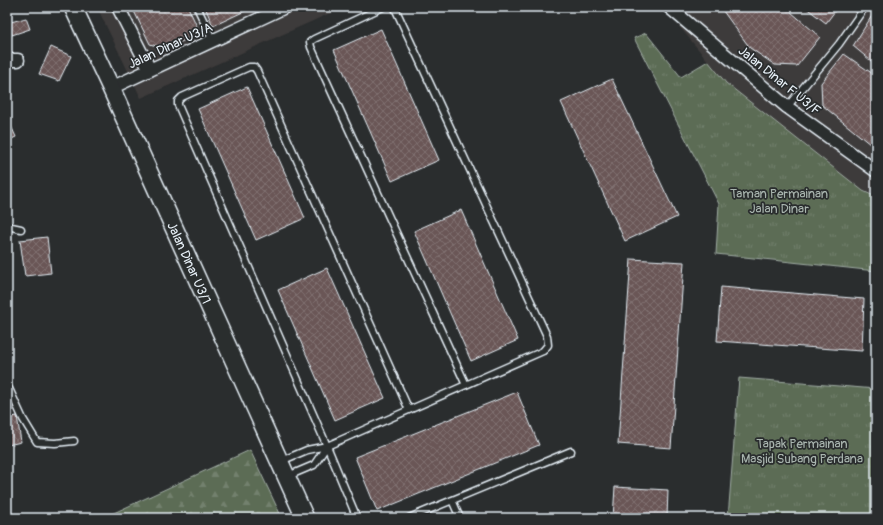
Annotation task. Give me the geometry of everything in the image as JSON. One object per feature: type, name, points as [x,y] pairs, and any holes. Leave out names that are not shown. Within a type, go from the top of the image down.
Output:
[{"type":"street","name":"Jalan Dinar U3/1","points":[[74,7],[305,518]]},
{"type":"street","points":[[118,7],[150,70]]},
{"type":"street","name":"Jalan Dinar U3/A","points":[[111,88],[283,7]]},
{"type":"street","name":"Jalan Dinar F U3/F","points":[[669,7],[787,107],[876,171]]},
{"type":"lane","points":[[197,7],[213,41]]},
{"type":"lane","points":[[383,7],[314,39],[310,42],[311,47],[466,385]]},
{"type":"lane","points":[[284,469],[307,450],[327,446],[543,351],[548,345],[547,336],[394,7]]},
{"type":"lane","points":[[787,107],[839,44],[865,7]]},
{"type":"lane","points":[[356,518],[327,446],[178,105],[178,100],[182,97],[249,67],[254,67],[258,71],[409,410]]},
{"type":"lane","points":[[7,226],[21,229]]},
{"type":"lane","points":[[7,384],[23,419],[37,442],[55,443],[74,441]]},
{"type":"lane","points":[[284,469],[314,464],[327,446]]},
{"type":"lane","points":[[408,518],[571,451]]},
{"type":"lane","points":[[452,500],[460,518]]},
{"type":"shaded area","points":[[97,7],[344,7],[141,98]]},
{"type":"shaded area","points":[[663,7],[876,7],[876,196],[863,191],[725,83]]},
{"type":"green space","name":"Taman Permainan Jalan Dinar","points":[[646,33],[681,77],[708,61],[726,83],[863,191],[876,197],[876,271],[716,254],[719,204],[634,38]]},
{"type":"green space","name":"Tapak Permainan Masjid Subang Perdana","points":[[739,378],[876,389],[876,518],[728,518]]},
{"type":"green space","points":[[250,450],[282,518],[103,518]]},
{"type":"building","points":[[132,7],[188,7],[200,33],[166,49],[150,44]]},
{"type":"building","points":[[205,7],[249,7],[247,10],[213,26]]},
{"type":"building","points":[[720,7],[787,7],[820,37],[797,66],[775,65],[750,48]]},
{"type":"building","points":[[805,7],[838,7],[826,23]]},
{"type":"building","points":[[876,13],[876,65],[853,46],[873,14]]},
{"type":"building","points":[[26,18],[30,29],[12,35],[7,23]]},
{"type":"building","points":[[381,29],[439,160],[392,181],[334,50]]},
{"type":"building","points":[[51,47],[71,56],[59,81],[39,74]]},
{"type":"building","points":[[844,54],[876,76],[876,149],[822,105],[821,83]]},
{"type":"building","points":[[612,79],[677,217],[625,241],[561,102]]},
{"type":"building","points":[[247,87],[305,218],[256,240],[198,109]]},
{"type":"building","points":[[7,117],[16,137],[7,141]]},
{"type":"building","points":[[461,210],[518,340],[471,361],[414,231]]},
{"type":"building","points":[[47,237],[51,273],[25,276],[20,240]]},
{"type":"building","points":[[631,259],[684,262],[671,448],[618,444]]},
{"type":"building","points":[[327,268],[385,398],[335,420],[278,290]]},
{"type":"building","points":[[721,287],[864,299],[862,351],[717,341]]},
{"type":"building","points":[[517,392],[539,445],[377,511],[355,457]]},
{"type":"building","points":[[17,416],[21,442],[8,445],[7,418]]},
{"type":"building","points":[[615,487],[668,490],[667,518],[613,518]]}]
